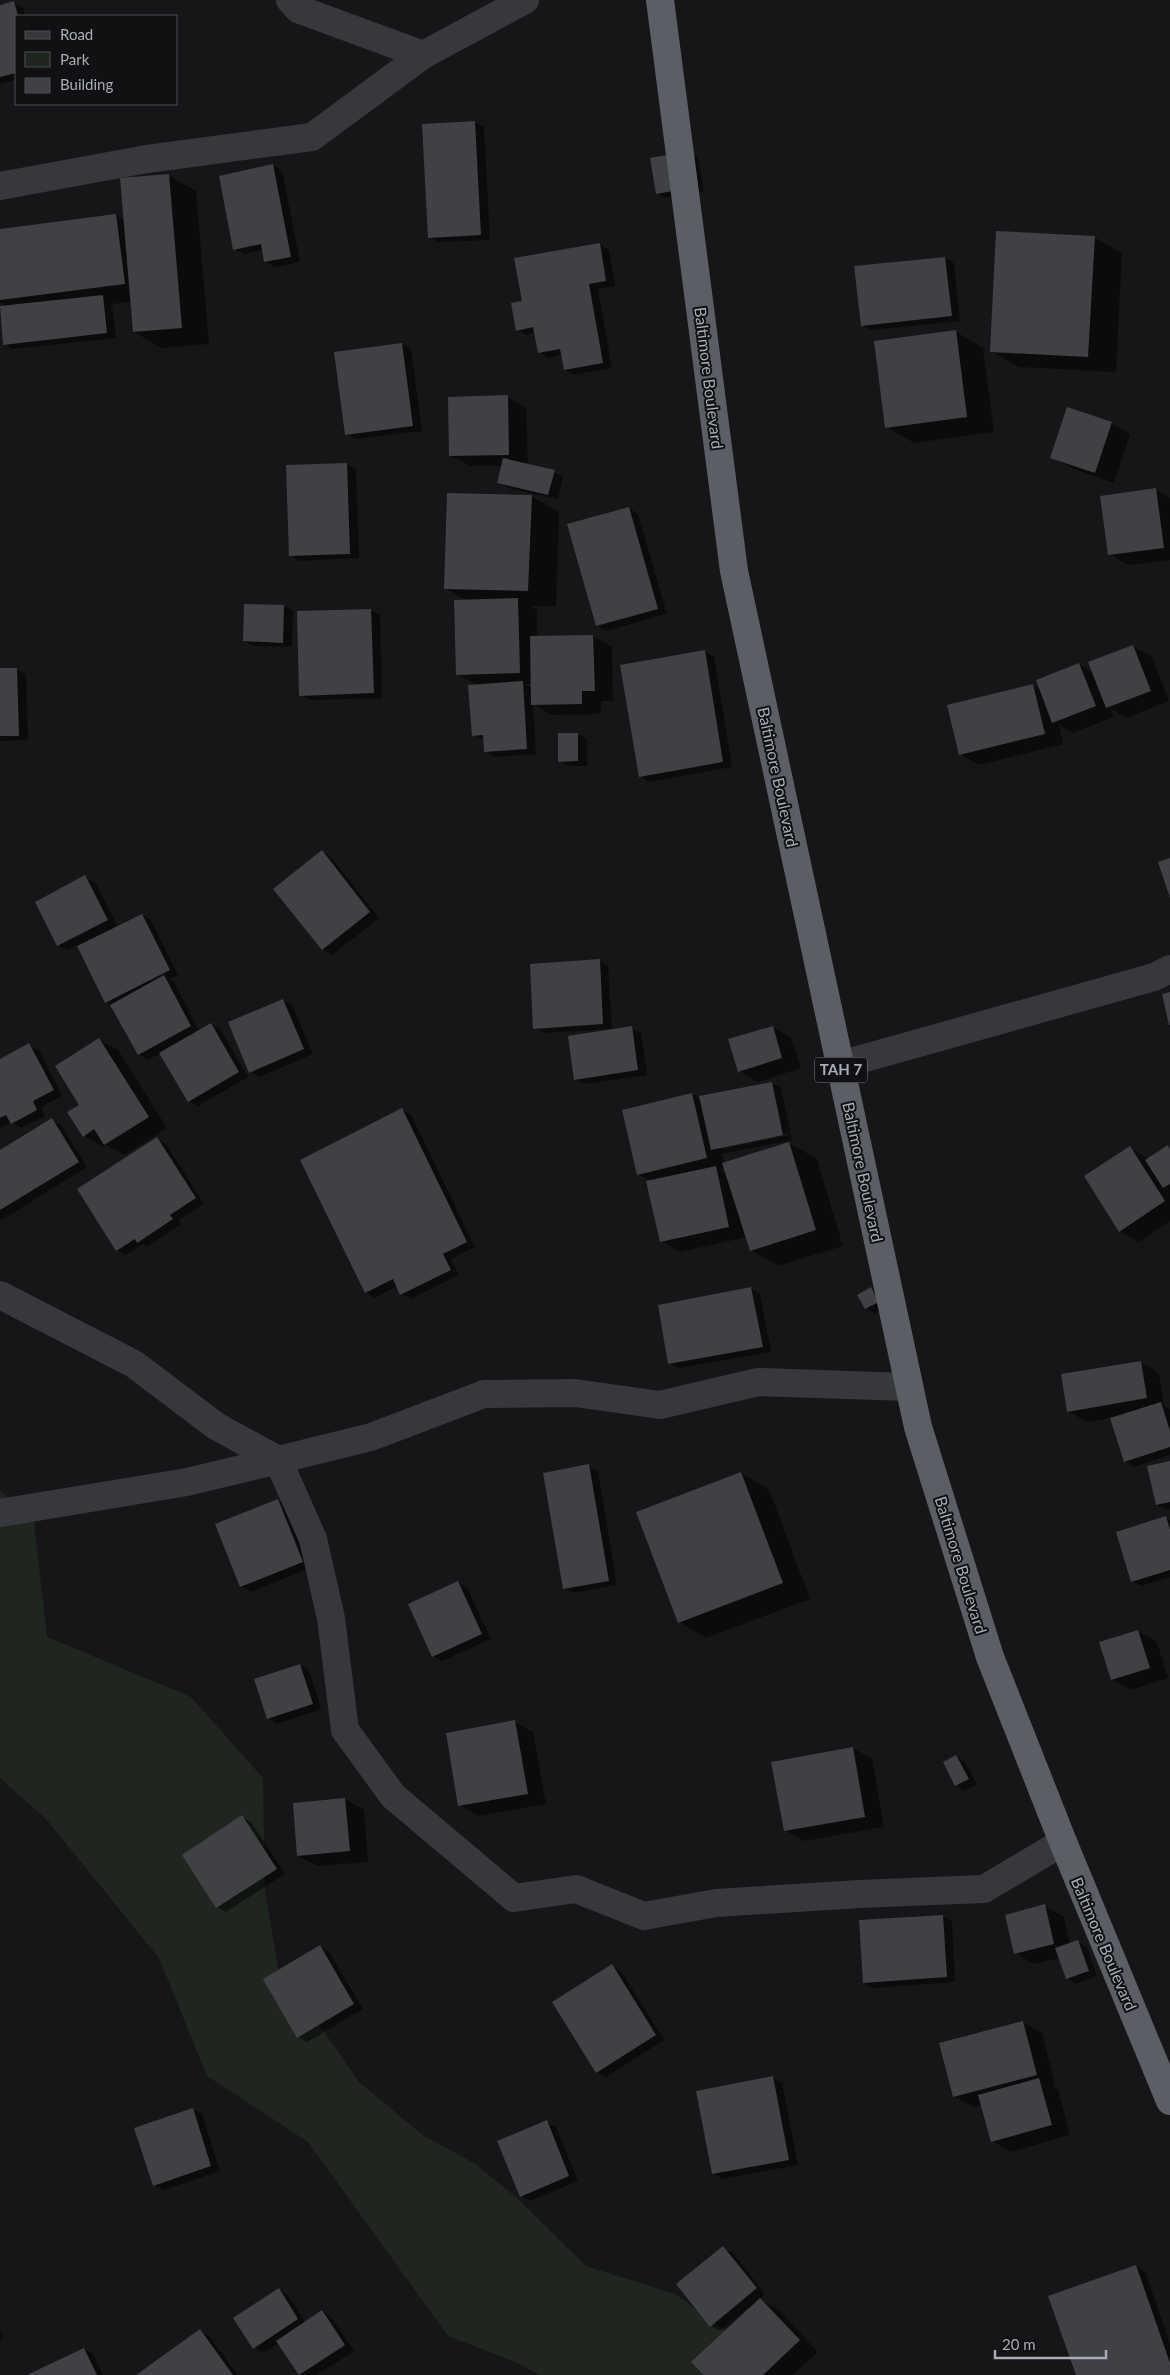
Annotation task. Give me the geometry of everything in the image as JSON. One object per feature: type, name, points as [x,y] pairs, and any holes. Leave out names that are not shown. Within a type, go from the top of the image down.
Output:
[{"type":"highway","name":"Baltimore Boulevard","points":[[660,0],[734,570],[918,1427],[990,1657],[1063,1842],[1170,2101]]},
{"type":"street","points":[[290,0],[298,9],[423,55]]},
{"type":"street","points":[[0,186],[147,159],[312,137],[423,55],[525,0]]},
{"type":"street","points":[[840,1065],[1154,977],[1170,969]]},
{"type":"street","points":[[0,1295],[134,1364],[216,1426],[278,1460],[313,1539],[331,1618],[345,1730],[393,1796],[514,1898],[576,1889],[644,1916],[716,1904],[859,1894],[984,1889],[1063,1842]]},
{"type":"street","points":[[0,1513],[187,1482],[278,1460],[371,1436],[484,1394],[574,1393],[660,1405],[758,1382],[909,1387]]},
{"type":"green space","points":[[0,1490],[34,1522],[47,1637],[191,1697],[263,1778],[265,1891],[280,1980],[323,2030],[359,2082],[424,2136],[474,2163],[518,2199],[586,2266],[675,2294],[726,2331],[754,2375],[540,2375],[520,2364],[448,2336],[308,2142],[207,2076],[159,1958],[46,1819],[0,1778]]},
{"type":"building","points":[[14,1],[18,15],[15,15],[15,73],[0,77],[0,5]]},
{"type":"building","points":[[475,121],[481,235],[428,238],[422,124]]},
{"type":"building","points":[[689,151],[696,187],[656,194],[650,158]]},
{"type":"building","points":[[273,164],[291,257],[264,262],[261,244],[233,250],[219,176]]},
{"type":"building","points":[[169,174],[182,328],[133,332],[120,178]]},
{"type":"building","points":[[116,214],[125,284],[0,300],[0,229]]},
{"type":"building","points":[[996,231],[1095,236],[1088,357],[990,352]]},
{"type":"building","points":[[600,243],[606,281],[589,284],[603,363],[564,370],[560,349],[538,353],[533,327],[516,331],[511,303],[522,301],[514,258]]},
{"type":"building","points":[[945,257],[952,316],[861,326],[854,266]]},
{"type":"building","points":[[103,295],[107,333],[3,345],[0,306]]},
{"type":"building","points":[[956,330],[967,417],[885,428],[874,341]]},
{"type":"building","points":[[402,343],[413,426],[345,435],[334,352]]},
{"type":"building","points":[[508,395],[509,455],[449,456],[448,397]]},
{"type":"building","points":[[1067,407],[1112,422],[1095,473],[1050,458]]},
{"type":"building","points":[[503,458],[555,470],[548,495],[497,483]]},
{"type":"building","points":[[347,463],[350,554],[289,556],[286,465]]},
{"type":"building","points":[[1156,488],[1164,548],[1108,555],[1100,496]]},
{"type":"building","points":[[447,493],[532,495],[528,591],[444,589]]},
{"type":"building","points":[[629,507],[658,609],[596,626],[567,524]]},
{"type":"building","points":[[518,598],[520,673],[456,675],[454,600]]},
{"type":"building","points":[[244,604],[284,605],[283,643],[243,641]]},
{"type":"building","points":[[371,609],[374,693],[299,696],[297,611]]},
{"type":"building","points":[[593,635],[595,691],[582,691],[582,704],[531,705],[530,636]]},
{"type":"building","points":[[1133,645],[1151,691],[1106,708],[1088,662]]},
{"type":"building","points":[[705,650],[723,762],[639,777],[620,665]]},
{"type":"building","points":[[1079,663],[1096,706],[1052,723],[1036,680]]},
{"type":"building","points":[[0,668],[17,668],[19,736],[0,736]]},
{"type":"building","points":[[523,681],[527,749],[484,752],[483,735],[472,736],[468,685]]},
{"type":"building","points":[[1033,684],[1045,734],[959,755],[947,705]]},
{"type":"building","points":[[558,733],[578,733],[578,761],[558,762]]},
{"type":"building","points":[[322,850],[370,912],[322,950],[273,889]]},
{"type":"building","points":[[1170,858],[1170,898],[1158,862]]},
{"type":"building","points":[[85,875],[108,920],[57,946],[35,902]]},
{"type":"building","points":[[142,914],[170,970],[105,1003],[77,946]]},
{"type":"building","points":[[600,959],[603,1024],[533,1029],[530,964]]},
{"type":"building","points":[[164,975],[191,1026],[138,1055],[110,1005]]},
{"type":"building","points":[[1170,992],[1170,1025],[1169,1025],[1162,994]]},
{"type":"building","points":[[283,999],[304,1049],[249,1073],[228,1022]]},
{"type":"building","points":[[211,1023],[239,1072],[188,1102],[159,1053]]},
{"type":"building","points":[[632,1026],[638,1070],[574,1080],[568,1036]]},
{"type":"building","points":[[773,1026],[782,1058],[738,1072],[728,1039]]},
{"type":"building","points":[[99,1038],[149,1117],[104,1145],[94,1129],[83,1137],[67,1112],[79,1105],[55,1066]]},
{"type":"building","points":[[29,1043],[54,1090],[33,1101],[37,1110],[11,1124],[6,1115],[0,1118],[0,1059]]},
{"type":"building","points":[[772,1082],[783,1135],[711,1150],[699,1096]]},
{"type":"building","points":[[692,1093],[707,1158],[637,1175],[622,1110]]},
{"type":"building","points":[[402,1108],[467,1242],[443,1254],[451,1270],[400,1295],[393,1279],[365,1293],[300,1160]]},
{"type":"building","points":[[52,1118],[79,1162],[0,1210],[0,1150]]},
{"type":"building","points":[[157,1137],[196,1198],[170,1215],[173,1219],[137,1243],[135,1239],[116,1251],[77,1189]]},
{"type":"building","points":[[789,1142],[816,1230],[750,1251],[722,1163]]},
{"type":"building","points":[[1168,1145],[1170,1149],[1170,1184],[1163,1188],[1145,1160]]},
{"type":"building","points":[[1130,1146],[1165,1201],[1119,1232],[1084,1176]]},
{"type":"building","points":[[716,1166],[729,1227],[660,1242],[646,1181]]},
{"type":"building","points":[[751,1287],[763,1347],[668,1364],[658,1305]]},
{"type":"building","points":[[871,1287],[879,1302],[865,1309],[857,1295]]},
{"type":"building","points":[[1141,1361],[1147,1398],[1067,1412],[1061,1374]]},
{"type":"building","points":[[1161,1402],[1170,1431],[1170,1447],[1124,1462],[1110,1418]]},
{"type":"building","points":[[1170,1461],[1170,1502],[1156,1505],[1147,1466]]},
{"type":"building","points":[[589,1464],[609,1581],[563,1589],[543,1473]]},
{"type":"building","points":[[741,1472],[783,1583],[678,1623],[636,1512]]},
{"type":"building","points":[[278,1499],[303,1562],[240,1587],[215,1524]]},
{"type":"building","points":[[1166,1516],[1170,1530],[1170,1570],[1131,1582],[1116,1532]]},
{"type":"building","points":[[458,1581],[482,1634],[432,1657],[408,1604]]},
{"type":"building","points":[[1138,1630],[1150,1668],[1111,1680],[1099,1642]]},
{"type":"building","points":[[300,1664],[313,1704],[267,1719],[254,1679]]},
{"type":"building","points":[[515,1720],[528,1794],[458,1806],[446,1733]]},
{"type":"building","points":[[853,1747],[865,1817],[784,1831],[771,1762]]},
{"type":"building","points":[[956,1755],[969,1779],[955,1786],[943,1762]]},
{"type":"building","points":[[345,1798],[350,1851],[297,1856],[293,1803]]},
{"type":"building","points":[[242,1815],[277,1869],[216,1908],[182,1855]]},
{"type":"building","points":[[1045,1904],[1054,1944],[1014,1954],[1005,1915]]},
{"type":"building","points":[[943,1915],[947,1977],[863,1983],[859,1920]]},
{"type":"building","points":[[1078,1940],[1089,1971],[1066,1979],[1055,1948]]},
{"type":"building","points":[[320,1945],[354,2004],[297,2038],[263,1979]]},
{"type":"building","points":[[612,1964],[656,2035],[596,2073],[552,2002]]},
{"type":"building","points":[[1023,2021],[1037,2075],[953,2097],[939,2043]]},
{"type":"building","points":[[773,2076],[789,2160],[712,2174],[696,2091]]},
{"type":"building","points":[[1039,2078],[1052,2125],[991,2142],[978,2095]]},
{"type":"building","points":[[193,2108],[211,2166],[153,2186],[134,2128]]},
{"type":"building","points":[[547,2120],[569,2176],[520,2197],[497,2141]]},
{"type":"building","points":[[723,2246],[757,2288],[710,2327],[676,2284]]},
{"type":"building","points":[[1136,2265],[1170,2363],[1170,2375],[1076,2375],[1048,2296]]},
{"type":"building","points":[[279,2288],[298,2319],[253,2349],[233,2318]]},
{"type":"building","points":[[760,2298],[800,2340],[763,2375],[704,2375],[691,2362]]},
{"type":"building","points":[[322,2310],[345,2345],[299,2375],[276,2341]]},
{"type":"building","points":[[200,2329],[233,2375],[136,2375]]},
{"type":"building","points":[[84,2348],[97,2375],[27,2375]]}]
